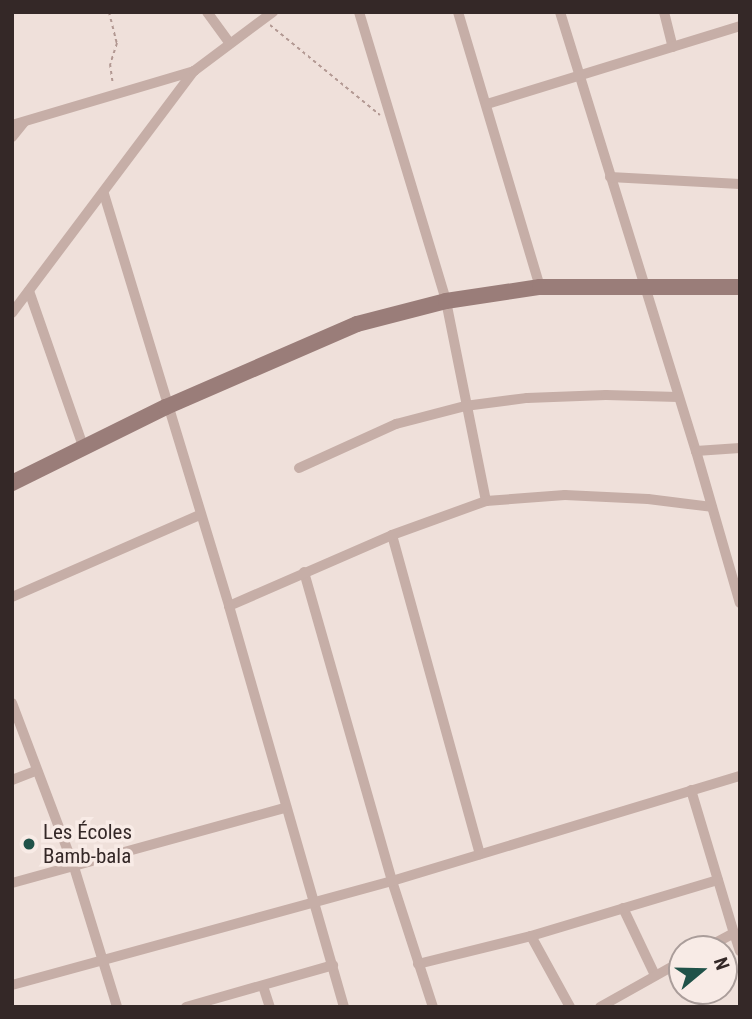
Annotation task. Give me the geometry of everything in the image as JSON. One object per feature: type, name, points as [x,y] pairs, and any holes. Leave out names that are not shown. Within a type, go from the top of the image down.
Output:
[{"type":"street","points":[[207,12],[230,44]]},
{"type":"street","points":[[12,313],[194,71],[273,12]]},
{"type":"street","points":[[359,12],[446,301],[486,501]]},
{"type":"street","points":[[458,12],[540,287]]},
{"type":"street","points":[[560,12],[696,451],[740,603]]},
{"type":"street","points":[[664,12],[673,47]]},
{"type":"street","points":[[487,104],[740,26]]},
{"type":"street","points":[[12,125],[117,97],[194,71]]},
{"type":"street","points":[[12,137],[24,122]]},
{"type":"street","points":[[610,177],[740,184]]},
{"type":"street","points":[[104,194],[166,407],[229,606],[344,1007]]},
{"type":"street","points":[[12,483],[166,407],[357,324],[446,301],[540,287],[740,287]]},
{"type":"street","points":[[29,291],[84,449]]},
{"type":"street","points":[[299,468],[396,424],[465,406],[527,398],[606,395],[678,397]]},
{"type":"street","points":[[696,451],[740,448]]},
{"type":"street","points":[[229,606],[392,535],[486,501],[565,495],[648,499],[712,507]]},
{"type":"street","points":[[12,597],[200,515]]},
{"type":"street","points":[[392,535],[480,854]]},
{"type":"street","points":[[304,572],[392,881],[433,1007]]},
{"type":"street","points":[[12,703],[74,867],[117,1007]]},
{"type":"street","points":[[12,779],[36,771]]},
{"type":"street","points":[[12,985],[392,881],[740,776]]},
{"type":"street","points":[[691,790],[740,951]]},
{"type":"street","points":[[12,883],[285,807]]},
{"type":"street","points":[[418,964],[531,936],[718,880]]},
{"type":"street","points":[[623,908],[654,975]]},
{"type":"street","points":[[730,935],[734,933]]},
{"type":"street","points":[[531,936],[570,1007]]},
{"type":"street","points":[[186,1007],[333,965]]},
{"type":"street","points":[[600,1007],[668,968]]},
{"type":"street","points":[[263,986],[270,1007]]},
{"type":"path","points":[[109,12],[117,43],[110,64],[117,97]]},
{"type":"path","points":[[263,20],[395,128]]},
{"type":"place","name":"Les Écoles Bamb-bala","points":[[29,844]]}]
